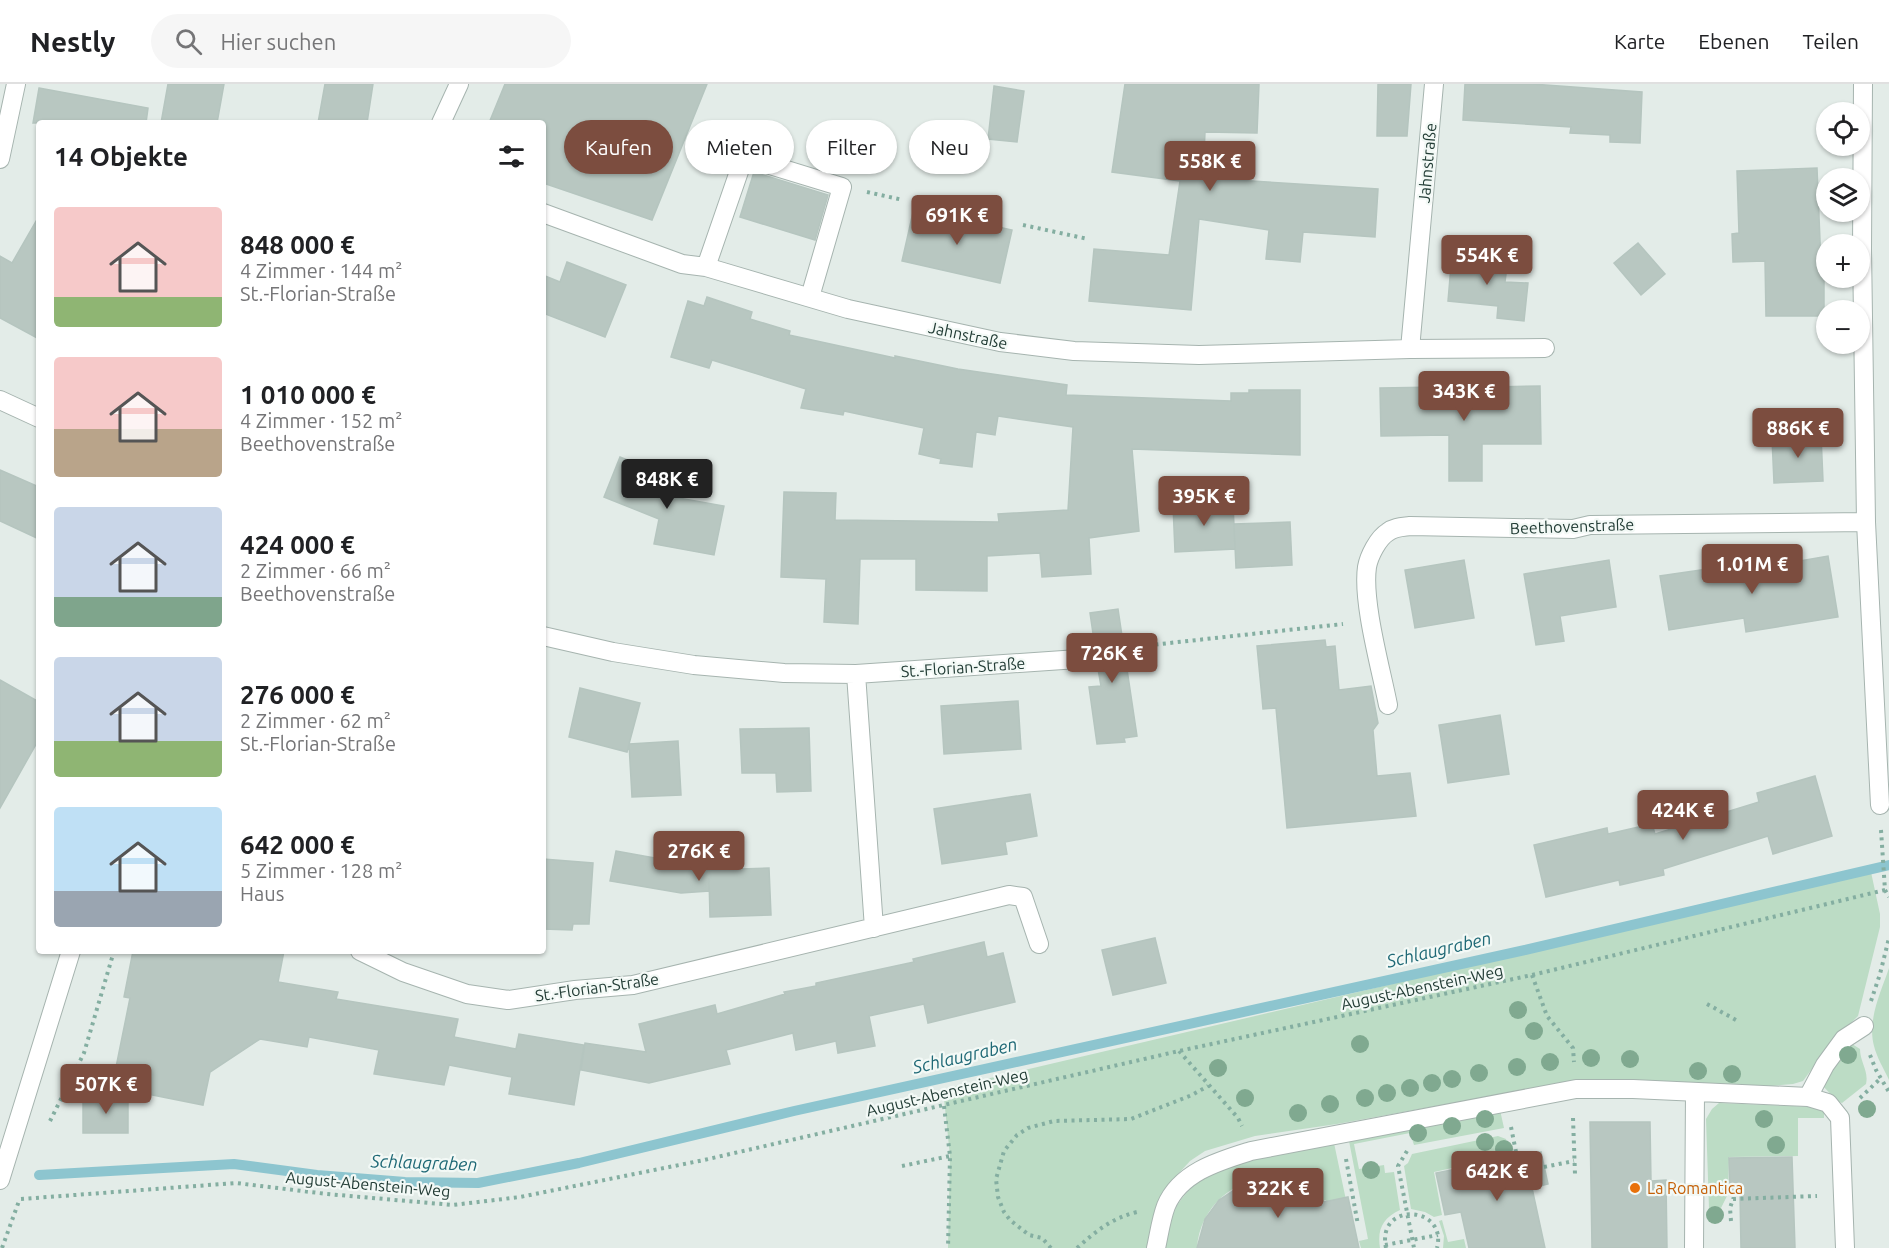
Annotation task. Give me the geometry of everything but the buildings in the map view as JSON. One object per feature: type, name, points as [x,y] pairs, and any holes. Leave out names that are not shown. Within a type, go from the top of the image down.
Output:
[{"type":"street","points":[[0,159],[16,84]]},
{"type":"street","points":[[442,120],[459,84]]},
{"type":"street","name":"Jahnstraße","points":[[1410,349],[1434,84]]},
{"type":"street","points":[[1863,84],[1862,249],[1866,522],[1880,805]]},
{"type":"street","points":[[706,267],[744,157],[842,187],[810,297]]},
{"type":"street","name":"Jahnstraße","points":[[546,214],[682,264],[706,267],[848,309],[1000,342],[1074,351],[1199,355],[1545,348]]},
{"type":"street","points":[[0,400],[36,417]]},
{"type":"street","name":"Beethovenstraße","points":[[1388,705],[1366,587],[1367,566],[1378,542],[1387,532],[1410,526],[1573,529],[1590,525],[1866,522]]},
{"type":"street","name":"St.-Florian-Straße","points":[[546,637],[613,652],[694,665],[784,673],[856,674],[1107,657]]},
{"type":"street","points":[[856,674],[874,928]]},
{"type":"street","name":"St.-Florian-Straße","points":[[366,954],[403,972],[467,994],[508,1000],[575,990],[633,985],[1009,895],[1023,897],[1039,944]]},
{"type":"street","points":[[0,1180],[70,954]]},
{"type":"street","points":[[1808,1097],[1825,1065],[1844,1039],[1864,1026]]},
{"type":"street","points":[[1156,1248],[1165,1207],[1175,1191],[1189,1178],[1213,1163],[1251,1151],[1573,1090],[1808,1097],[1828,1103],[1840,1118],[1845,1248]]},
{"type":"street","points":[[1694,1248],[1695,1092]]},
{"type":"path","points":[[842,187],[903,200]]},
{"type":"path","points":[[1023,225],[1088,239]]},
{"type":"path","points":[[1107,657],[1131,648],[1371,621]]},
{"type":"path","points":[[1882,855],[1889,897]]},
{"type":"path","name":"August-Abenstein-Weg","points":[[10,1196],[20,1199],[236,1183],[453,1205],[520,1197],[704,1160],[1179,1051],[1532,975],[1887,890]]},
{"type":"path","points":[[48,1125],[84,1053],[113,954]]},
{"type":"path","points":[[1532,975],[1547,1016],[1573,1048],[1575,1174]]},
{"type":"path","points":[[1707,1004],[1736,1020]]},
{"type":"path","points":[[1179,1051],[1238,1118],[1246,1133],[1251,1151]]},
{"type":"path","points":[[1881,1078],[1889,1092]]},
{"type":"path","points":[[1050,1248],[1042,1238],[1029,1235],[1010,1220],[998,1197],[996,1179],[1004,1151],[1017,1135],[1028,1128],[1054,1121],[1131,1119],[1192,1095],[1208,1086]]},
{"type":"path","points":[[1506,1103],[1520,1172]]},
{"type":"path","points":[[944,1106],[950,1156],[948,1248]]},
{"type":"path","points":[[1341,1134],[1358,1225]]},
{"type":"path","points":[[1407,1151],[1398,1166],[1414,1248]]},
{"type":"path","points":[[902,1166],[950,1156]]},
{"type":"path","points":[[1544,1167],[1574,1161]]},
{"type":"path","points":[[2,1248],[24,1188]]},
{"type":"path","points":[[1731,1221],[1730,1208],[1733,1199],[1843,1195]]},
{"type":"path","points":[[1077,1248],[1099,1228],[1122,1215],[1165,1207]]},
{"type":"path","points":[[1437,1248],[1438,1235],[1435,1227],[1423,1216],[1407,1214],[1392,1221],[1387,1229],[1385,1247],[1412,1239],[1438,1235]]},
{"type":"green space","points":[[1871,872],[1880,914],[1880,927],[1858,1016],[1831,1043],[1803,1081],[1759,1087],[1575,1081],[1337,1124],[1255,1136],[1205,1151],[1190,1161],[1168,1185],[1160,1199],[1149,1248],[948,1248],[950,1156],[943,1089]]},
{"type":"green space","points":[[1889,968],[1889,1080],[1875,1050],[1872,1026]]},
{"type":"green space","points":[[1852,1044],[1860,1049],[1866,1084],[1842,1103],[1837,1101],[1822,1085],[1845,1045]]},
{"type":"green space","points":[[1719,1103],[1818,1107],[1824,1112],[1824,1118],[1798,1118],[1798,1156],[1729,1157],[1728,1194],[1721,1208],[1709,1209],[1706,1119]]},
{"type":"green space","points":[[1500,1110],[1504,1128],[1414,1145],[1410,1133],[1354,1144],[1359,1169],[1384,1165],[1385,1173],[1394,1172],[1400,1210],[1382,1225],[1379,1235],[1380,1248],[1361,1248],[1359,1241],[1368,1239],[1349,1141]]},
{"type":"green space","points":[[1498,1136],[1506,1139],[1511,1158],[1493,1159],[1434,1172],[1442,1215],[1434,1217],[1411,1209],[1404,1166],[1412,1154]]},
{"type":"green space","points":[[1334,1143],[1346,1200],[1330,1203],[1323,1201],[1305,1186],[1286,1179],[1265,1178],[1245,1182],[1227,1193],[1212,1207],[1202,1226],[1197,1248],[1164,1248],[1174,1212],[1186,1193],[1203,1179],[1222,1168],[1244,1160]]},
{"type":"green space","points":[[1442,1220],[1448,1242],[1464,1239],[1466,1248],[1443,1248],[1444,1236],[1439,1221]]},
{"type":"waterway","name":"Schlaugraben","points":[[39,1175],[234,1164],[317,1175],[405,1182],[478,1183],[579,1163],[794,1111],[1525,950],[1889,865]]},
{"type":"place","name":"La Romantica","points":[[1635,1188]]}]
